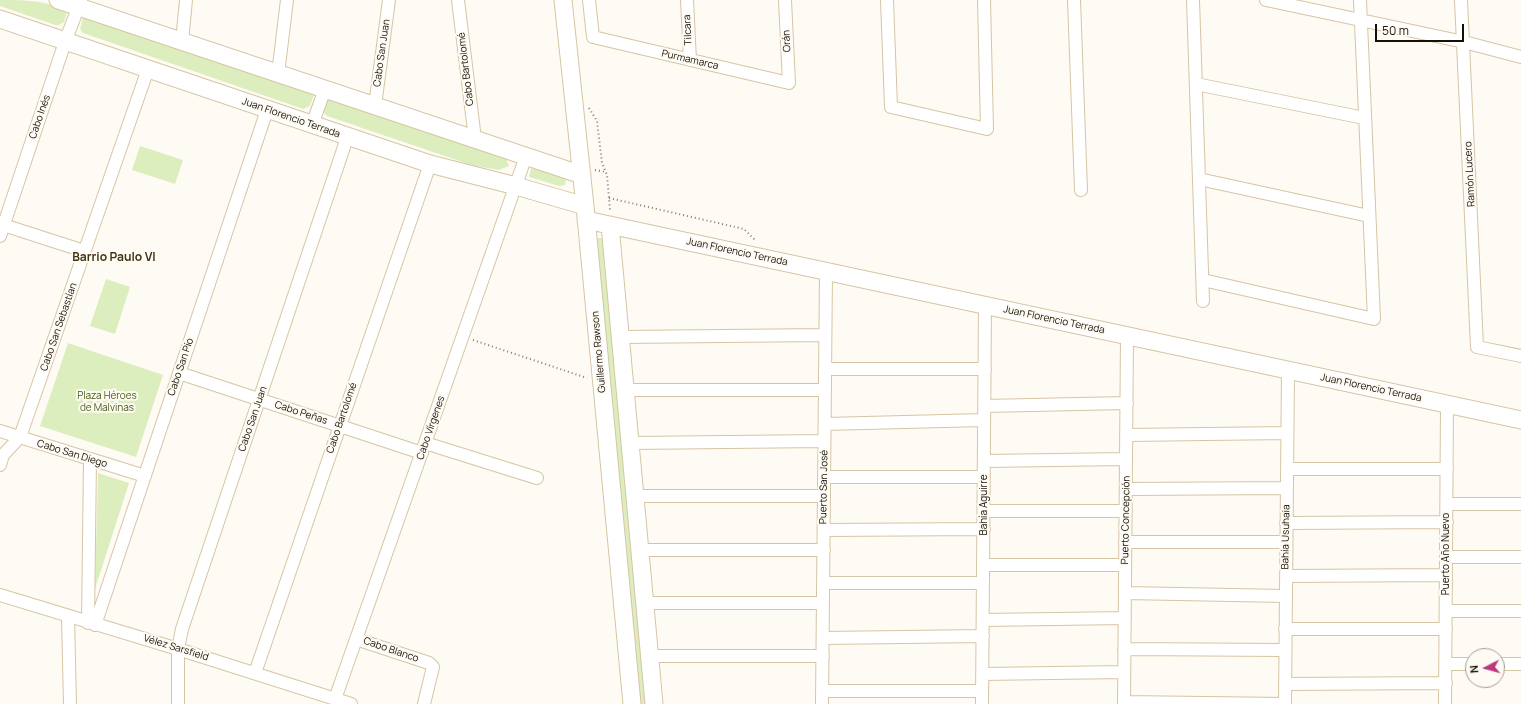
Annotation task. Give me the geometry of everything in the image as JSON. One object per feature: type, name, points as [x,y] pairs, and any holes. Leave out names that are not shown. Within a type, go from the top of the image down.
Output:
[{"type":"street","points":[[58,0],[80,4],[182,42],[582,175]]},
{"type":"street","points":[[182,42],[186,0]]},
{"type":"street","points":[[278,74],[287,0]]},
{"type":"street","name":"Cabo San Juan","points":[[375,106],[389,0]]},
{"type":"street","name":"Cabo Bartolomé","points":[[458,0],[475,139]]},
{"type":"street","name":"Guillermo Rawson","points":[[563,0],[586,213],[632,704]]},
{"type":"street","name":"Purmamarca","points":[[589,0],[593,36],[788,83]]},
{"type":"street","name":"Tilcara","points":[[687,0],[690,60]]},
{"type":"street","name":"Orán","points":[[786,0],[788,83]]},
{"type":"street","points":[[886,0],[891,107],[987,129],[984,0]]},
{"type":"street","points":[[1074,0],[1081,190]]},
{"type":"street","points":[[1194,0],[1203,301]]},
{"type":"street","points":[[1266,0],[1279,1],[1464,42],[1521,57]]},
{"type":"street","points":[[1202,280],[1374,319],[1360,0]]},
{"type":"street","name":"Ramón Lucero","points":[[1461,0],[1477,347],[1521,356]]},
{"type":"street","name":"Cabo Inés","points":[[1,228],[65,42],[80,4]]},
{"type":"street","name":"Juan Florencio Terrada","points":[[0,19],[347,138],[430,164],[516,186],[586,213],[610,225],[1521,420]]},
{"type":"street","name":"Cabo San Sebastían","points":[[0,465],[3,455],[20,438],[148,69]]},
{"type":"street","points":[[1196,84],[1364,118]]},
{"type":"street","points":[[312,126],[325,89]]},
{"type":"street","name":"Cabo San Pío","points":[[91,624],[145,476],[268,110]]},
{"type":"street","name":"Cabo San Juan","points":[[178,704],[178,648],[182,629],[347,138]]},
{"type":"street","name":"Cabo Vírgenes","points":[[335,699],[526,156]]},
{"type":"street","name":"Cabo Bartolomé","points":[[255,673],[430,164]]},
{"type":"street","points":[[1199,179],[1369,216]]},
{"type":"street","points":[[610,225],[646,603],[654,704]]},
{"type":"street","points":[[1,228],[84,251]]},
{"type":"street","name":"Puerto San José","points":[[822,704],[826,271]]},
{"type":"street","name":"Bahía Aguirre","points":[[982,704],[985,305]]},
{"type":"street","points":[[621,338],[825,335]]},
{"type":"street","name":"Puerto Concepción","points":[[1124,703],[1127,336]]},
{"type":"street","points":[[825,369],[985,369]]},
{"type":"street","name":"Bahía Usuhaia","points":[[1285,704],[1288,370]]},
{"type":"street","name":"Cabo Peñas","points":[[179,372],[340,426],[537,478]]},
{"type":"street","points":[[626,390],[825,390]]},
{"type":"street","points":[[984,406],[1127,403]]},
{"type":"street","name":"Puerto Año Nuevo","points":[[1445,704],[1447,404]]},
{"type":"street","points":[[825,424],[984,420]]},
{"type":"street","name":"Cabo San Diego","points":[[0,431],[145,476]]},
{"type":"street","points":[[1126,435],[1287,433]]},
{"type":"street","points":[[631,443],[824,442]]},
{"type":"street","points":[[90,459],[91,624]]},
{"type":"street","points":[[984,461],[1126,459]]},
{"type":"street","points":[[1287,469],[1447,469]]},
{"type":"street","points":[[824,477],[984,477]]},
{"type":"street","points":[[1126,488],[1287,488]]},
{"type":"street","points":[[636,496],[824,496]]},
{"type":"street","points":[[1447,504],[1521,504]]},
{"type":"street","points":[[984,511],[1126,511]]},
{"type":"street","points":[[1286,523],[1447,522]]},
{"type":"street","points":[[824,530],[984,530]]},
{"type":"street","points":[[1125,542],[1286,542]]},
{"type":"street","points":[[640,550],[824,550]]},
{"type":"street","points":[[1446,557],[1521,558]]},
{"type":"street","points":[[983,565],[1125,565]]},
{"type":"street","points":[[1286,576],[1446,575]]},
{"type":"street","points":[[823,583],[983,583]]},
{"type":"street","points":[[1125,593],[1286,596]]},
{"type":"street","name":"Vélez Sarsfield","points":[[0,595],[91,624],[178,648],[350,704]]},
{"type":"street","points":[[646,603],[823,603]]},
{"type":"street","points":[[1446,611],[1521,611]]},
{"type":"street","points":[[68,617],[70,704]]},
{"type":"street","points":[[983,620],[1125,618]]},
{"type":"street","points":[[1285,629],[1446,629]]},
{"type":"street","points":[[823,638],[983,636]]},
{"type":"street","name":"Cabo Blanco","points":[[356,639],[429,663],[433,667],[424,704]]},
{"type":"street","points":[[1124,649],[1285,650]]},
{"type":"street","points":[[650,656],[823,656]]},
{"type":"street","points":[[1446,664],[1465,664]]},
{"type":"street","points":[[1505,664],[1521,664]]},
{"type":"street","points":[[982,674],[1124,672]]},
{"type":"street","points":[[1285,684],[1446,683]]},
{"type":"street","points":[[822,691],[982,691]]},
{"type":"street","points":[[1124,703],[1285,704]]},
{"type":"path","points":[[585,102],[597,121],[602,163],[607,175],[610,225]]},
{"type":"path","points":[[609,198],[744,229],[773,260]]},
{"type":"path","points":[[463,337],[601,383]]},
{"type":"green space","points":[[0,0],[44,3],[53,5],[67,12],[64,22],[59,25],[55,25],[0,6]]},
{"type":"green space","points":[[83,17],[312,93],[314,95],[310,106],[303,109],[83,33],[80,29]]},
{"type":"green space","points":[[326,98],[506,158],[509,166],[499,170],[471,165],[327,116],[323,112]]},
{"type":"green space","points":[[140,146],[183,160],[175,184],[132,170]]},
{"type":"green space","points":[[531,168],[563,177],[566,180],[565,185],[559,186],[529,177]]},
{"type":"green space","points":[[597,238],[606,238],[648,704],[639,704]]},
{"type":"green space","points":[[106,279],[130,287],[115,334],[90,326]]},
{"type":"green space","name":"Plaza Héroes de Malvinas","points":[[68,343],[163,375],[136,457],[40,426]]},
{"type":"green space","points":[[98,473],[129,483],[95,589]]},
{"type":"district","name":"Barrio Paulo VI","points":[[114,258]]}]
